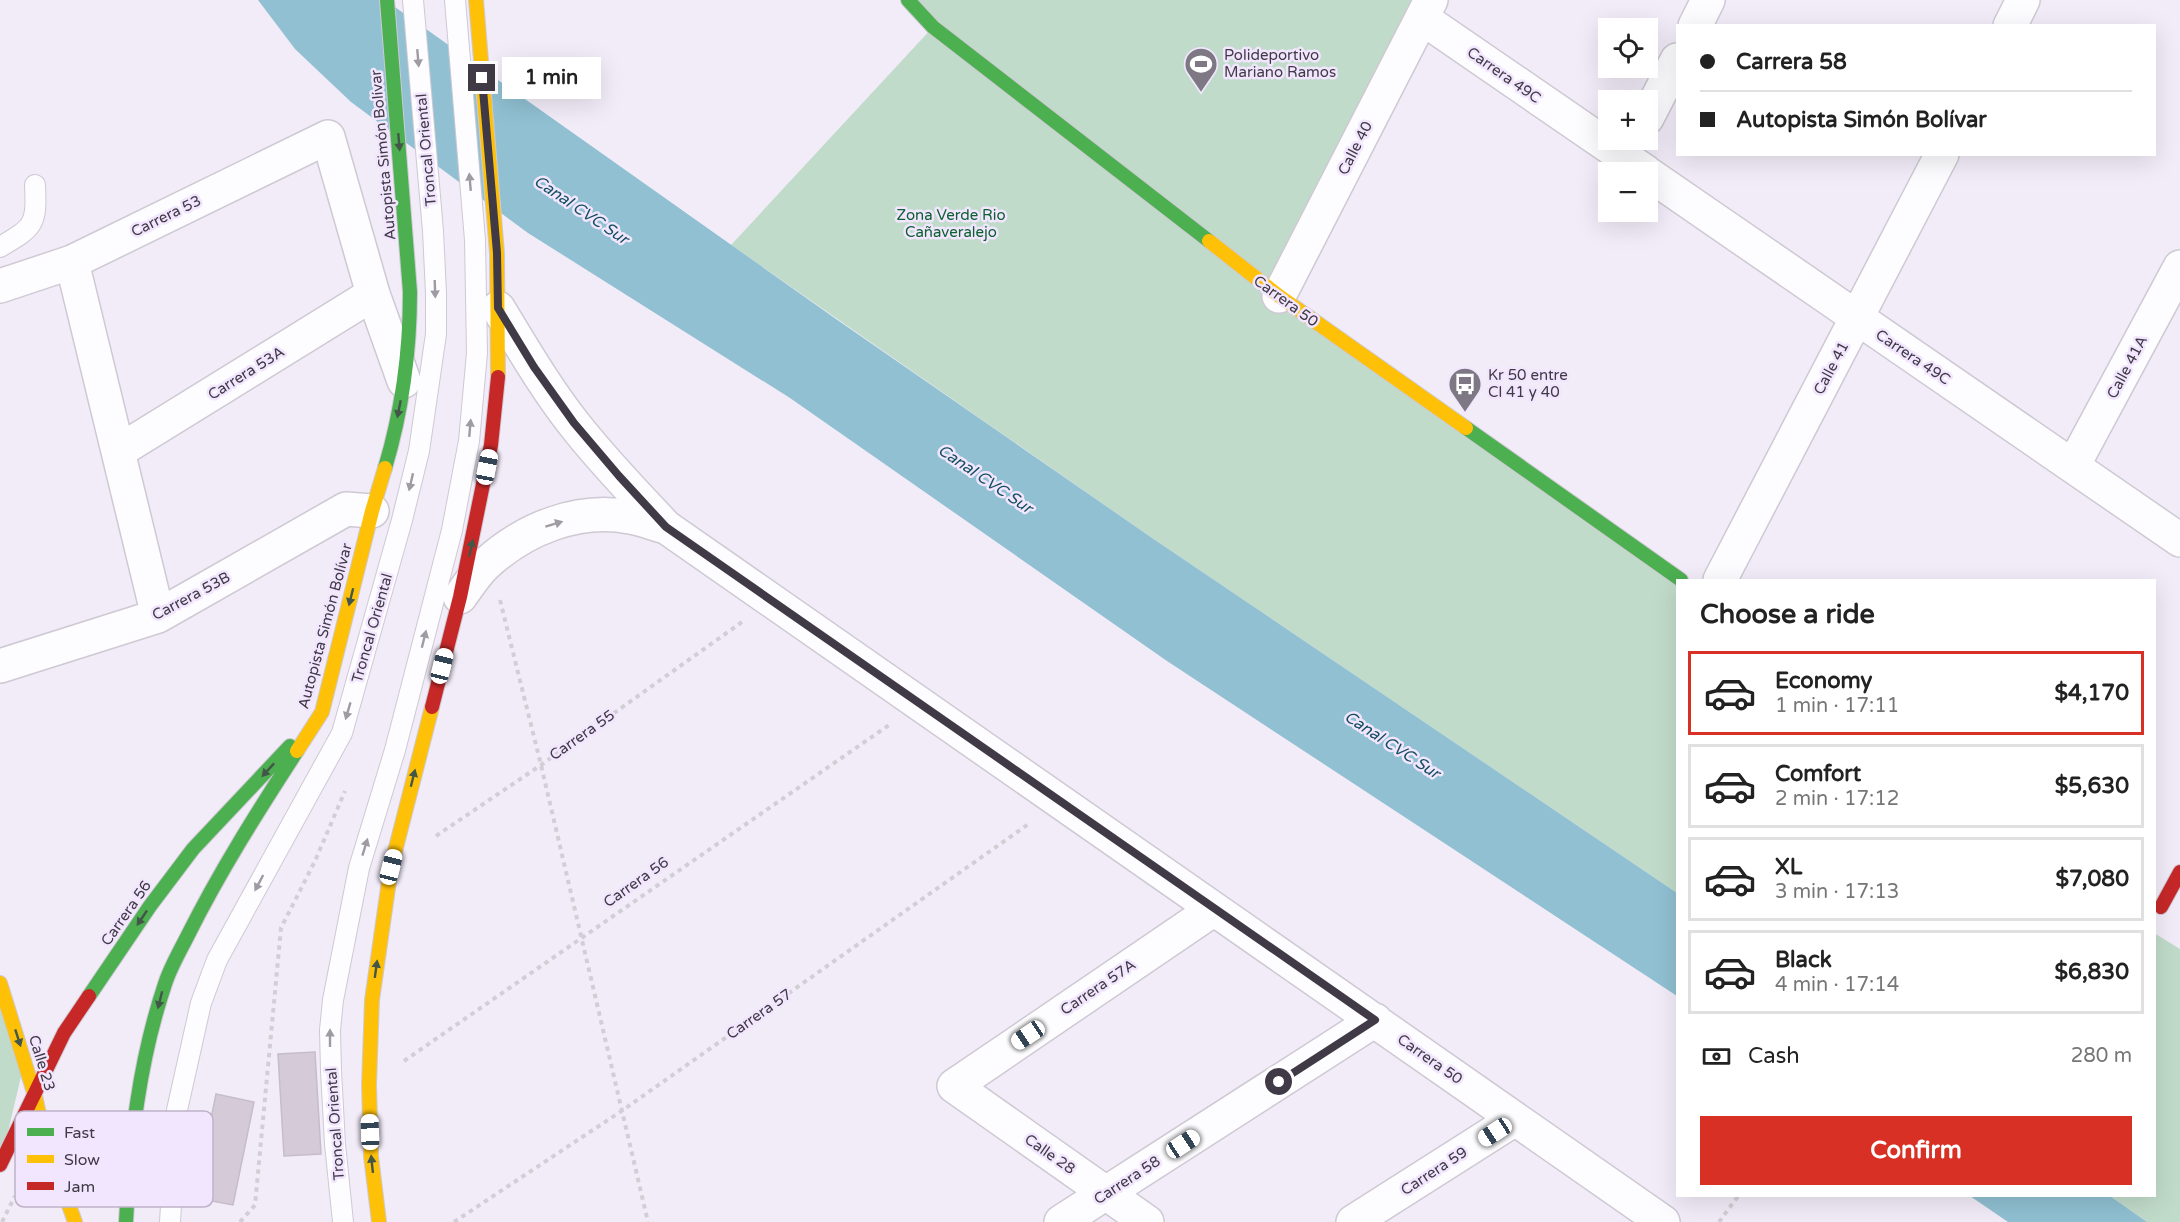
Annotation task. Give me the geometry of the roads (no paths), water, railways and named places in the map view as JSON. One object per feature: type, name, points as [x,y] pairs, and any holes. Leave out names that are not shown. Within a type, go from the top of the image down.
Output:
[{"type":"main road","name":"Autopista Simón Bolívar","points":[[136,1111],[142,1071],[165,982],[200,910],[243,835],[322,712],[372,511],[392,444],[405,381],[410,333],[410,292],[387,0]]},
{"type":"main road","name":"Carrera 50","points":[[908,0],[933,27],[1279,297],[1680,579]]},
{"type":"main road","points":[[378,1222],[371,1156],[369,1085],[372,1000],[391,867],[460,597],[491,445],[499,368],[497,253],[476,6]]},
{"type":"main road","name":"Carrera 56","points":[[27,1111],[64,1033],[150,906],[193,849],[322,712]]},
{"type":"main road","points":[[2162,908],[2180,872]]},
{"type":"main road","points":[[0,1016],[1,986]]},
{"type":"main road","name":"Calle 23","points":[[1,986],[38,1111]]},
{"type":"main road","name":"Carrera 56","points":[[0,1165],[15,1135]]},
{"type":"main road","name":"Calle 23","points":[[70,1207],[75,1222]]},
{"type":"main road","name":"Autopista Simón Bolívar","points":[[126,1222],[127,1207]]},
{"type":"street","points":[[1696,24],[1708,0]]},
{"type":"street","points":[[2011,24],[2023,0]]},
{"type":"street","name":"Calle 40","points":[[1279,297],[1426,9]]},
{"type":"street","name":"Carrera 49C","points":[[1426,9],[1857,318],[2180,540]]},
{"type":"street","points":[[1658,97],[1676,62]]},
{"type":"street","name":"Carrera 53","points":[[0,286],[72,262],[328,137],[373,294]]},
{"type":"street","name":"Calle 41","points":[[1721,579],[1941,156]]},
{"type":"street","points":[[72,262],[158,616]]},
{"type":"street","name":"Calle 41A","points":[[2073,466],[2180,267]]},
{"type":"street","points":[[373,294],[405,381]]},
{"type":"street","name":"Carrera 53A","points":[[118,452],[373,294]]},
{"type":"street","name":"Carrera 50","points":[[498,308],[534,367],[574,423],[666,527],[1375,1020],[1659,1221]]},
{"type":"street","name":"Carrera 53B","points":[[0,666],[158,616],[346,510],[372,511]]},
{"type":"street","name":"Carrera 50","points":[[460,597],[484,565],[515,540],[550,523],[589,515],[629,517],[666,527]]},
{"type":"street","name":"Carrera 57A","points":[[954,1086],[1214,909]]},
{"type":"street","name":"Carrera 58","points":[[1061,1222],[1375,1020]]},
{"type":"street","name":"Calle 28","points":[[954,1086],[1147,1222]]},
{"type":"street","name":"Carrera 59","points":[[1353,1222],[1515,1119]]},
{"type":"lane","name":"Troncal Oriental","points":[[177,1111],[201,1003],[217,960],[342,733],[402,520],[424,420],[436,334],[433,231],[413,0]]},
{"type":"lane","name":"Troncal Oriental","points":[[343,1222],[330,1071],[333,1000],[359,868],[395,750],[452,530],[469,441],[477,353],[475,240],[454,0]]},
{"type":"lane","points":[[0,247],[24,233],[33,222],[37,210],[36,185]]},
{"type":"lane","name":"Troncal Oriental","points":[[170,1222],[171,1207]]},
{"type":"water","name":"Canal CVC Sur","points":[[258,0],[385,0],[836,319],[1155,540],[1676,892],[1676,995],[1167,661],[790,398],[528,233],[351,102],[295,49]]},
{"type":"water","points":[[1971,1197],[2111,1197],[2147,1222],[2008,1222]]},
{"type":"place","name":"Polideportivo Mariano Ramos","points":[[1201,93]]},
{"type":"place","name":"Kr 50 entre Cl 41 y 40","points":[[1465,413]]},
{"type":"park label","name":"Zona Verde Rio Cañaveralejo","points":[[951,224]]}]
